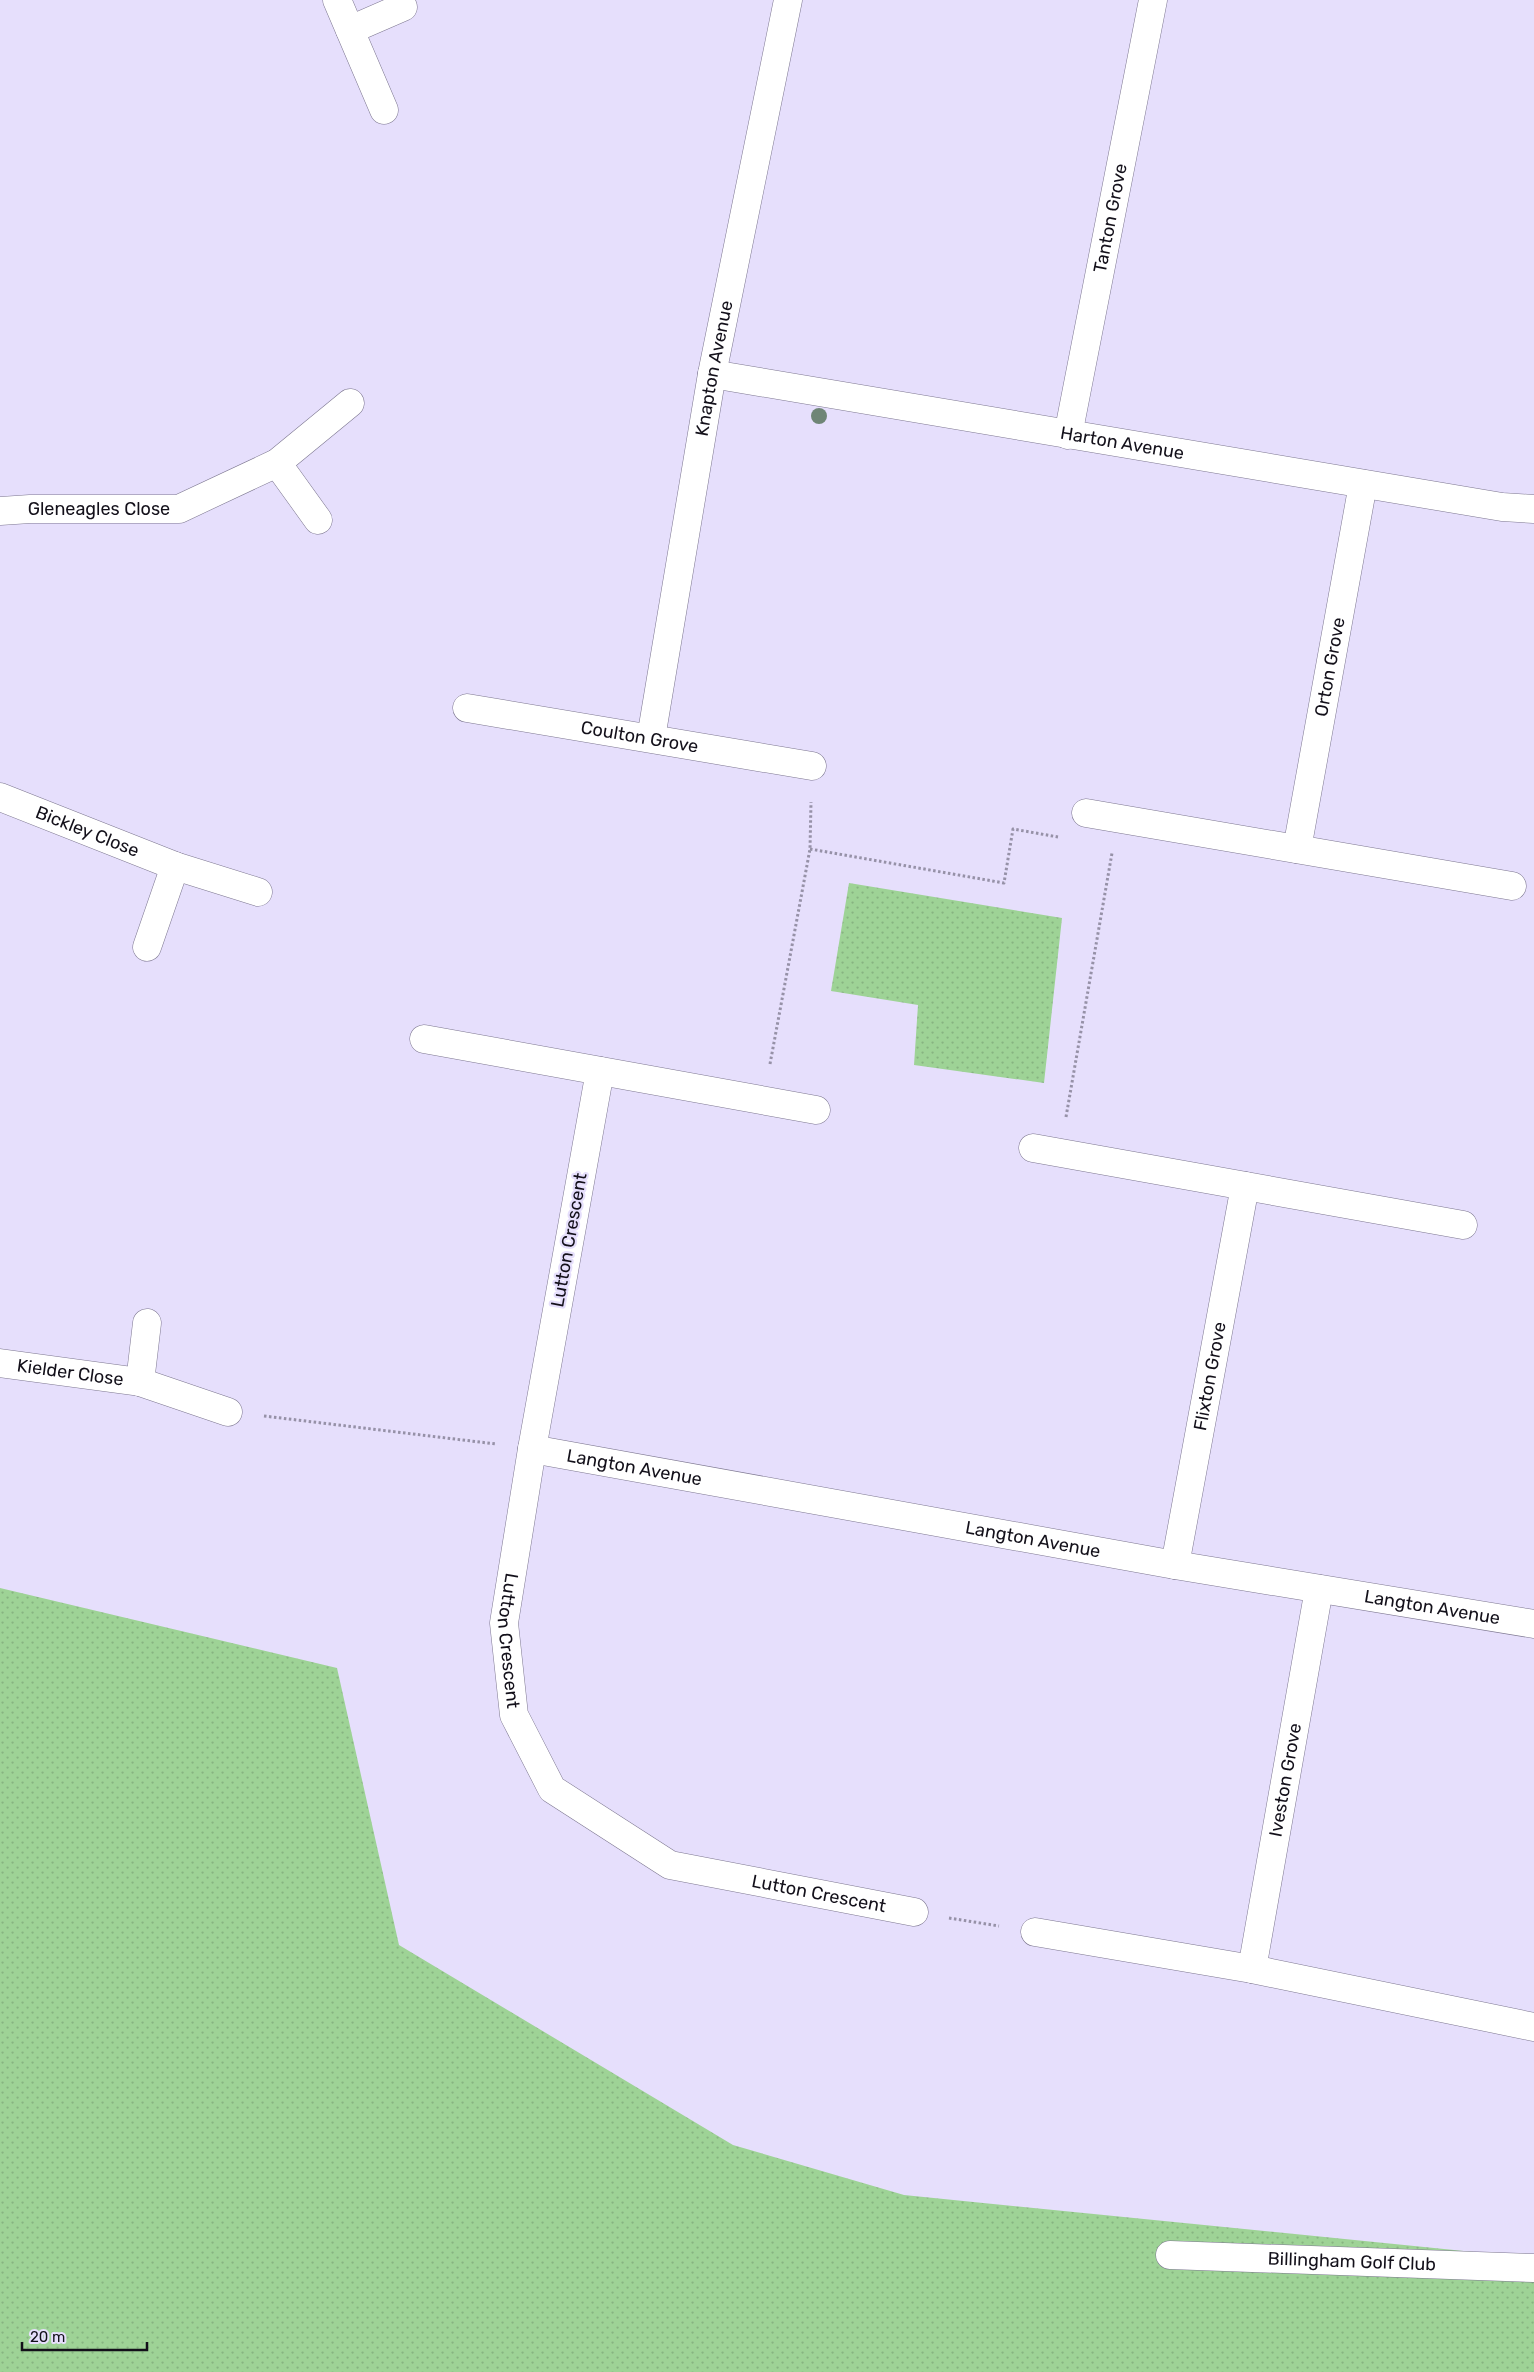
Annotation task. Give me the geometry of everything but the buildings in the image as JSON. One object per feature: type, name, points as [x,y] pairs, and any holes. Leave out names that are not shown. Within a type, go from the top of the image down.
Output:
[{"type":"street","points":[[337,0],[384,110]]},
{"type":"street","name":"Knapton Avenue","points":[[651,738],[712,374],[788,0]]},
{"type":"street","name":"Tanton Grove","points":[[1068,435],[1153,0]]},
{"type":"street","points":[[350,30],[403,7]]},
{"type":"street","name":"Harton Avenue","points":[[712,374],[1502,507],[1534,509]]},
{"type":"street","name":"Gleneagles Close","points":[[0,511],[30,509],[179,509],[277,463],[350,403]]},
{"type":"street","points":[[277,463],[318,520]]},
{"type":"street","name":"Orton Grove","points":[[1297,850],[1363,484]]},
{"type":"street","name":"Coulton Grove","points":[[467,708],[812,766]]},
{"type":"street","name":"Bickley Close","points":[[0,797],[175,866],[258,892]]},
{"type":"street","points":[[1086,813],[1512,886]]},
{"type":"street","points":[[147,946],[175,866]]},
{"type":"street","points":[[424,1039],[816,1110]]},
{"type":"street","name":"Lutton Crescent","points":[[600,1071],[532,1449],[504,1622],[514,1715],[552,1790],[670,1865],[914,1912]]},
{"type":"street","points":[[1033,1148],[1463,1225]]},
{"type":"street","name":"Flixton Grove","points":[[1175,1565],[1245,1186]]},
{"type":"street","name":"Kielder Close","points":[[140,1382],[147,1323]]},
{"type":"street","name":"Kielder Close","points":[[0,1363],[140,1382],[228,1412]]},
{"type":"street","name":"Langton Avenue","points":[[532,1449],[1175,1565],[1534,1624]]},
{"type":"street","name":"Iveston Grove","points":[[1252,1969],[1319,1589]]},
{"type":"street","points":[[1035,1932],[1252,1969],[1534,2027]]},
{"type":"street","name":"Billingham Golf Club","points":[[1170,2255],[1534,2268]]},
{"type":"path","points":[[763,1100],[810,850],[812,766]]},
{"type":"path","points":[[1060,1152],[1117,819]]},
{"type":"path","points":[[810,850],[1004,883],[1013,829],[1062,838]]},
{"type":"path","points":[[228,1412],[532,1449]]},
{"type":"path","points":[[914,1912],[1035,1932]]},
{"type":"green space","points":[[849,883],[1062,918],[1044,1083],[914,1065],[918,1005],[831,991]]},
{"type":"green space","points":[[0,1588],[337,1668],[399,1945],[733,2145],[904,2195],[1534,2258],[1534,2372],[0,2372]]}]
